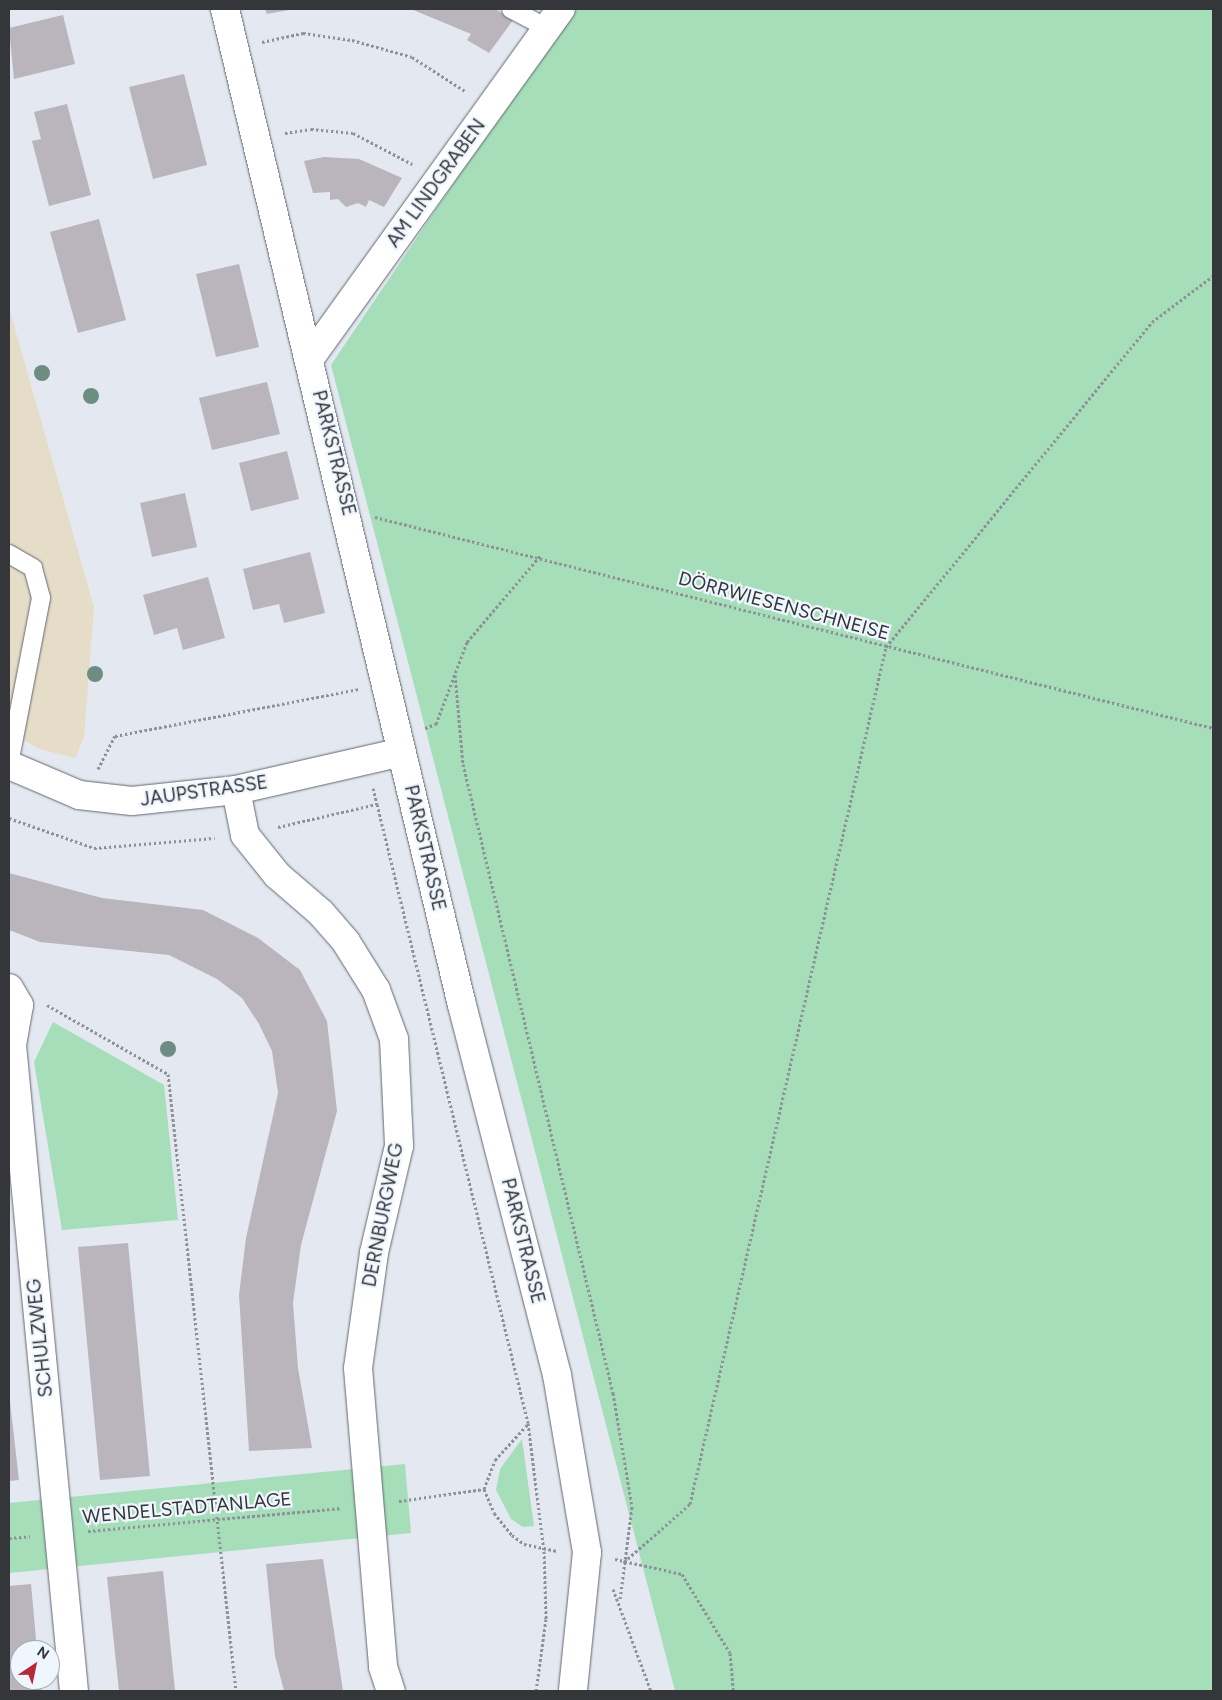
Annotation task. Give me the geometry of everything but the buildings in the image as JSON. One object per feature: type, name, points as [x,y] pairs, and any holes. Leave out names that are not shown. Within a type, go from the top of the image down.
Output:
[{"type":"street","name":"PARKSTRASSE","points":[[225,9],[348,511],[401,746],[557,1375],[586,1552],[573,1691]]},
{"type":"street","name":"AM LINDGRABEN","points":[[310,358],[554,19]]},
{"type":"street","name":"JAUPSTRASSE","points":[[9,765],[53,787],[106,801],[236,790],[401,746]]},
{"type":"street","name":"DERNBURGWEG","points":[[236,790],[245,835],[277,875],[321,913],[346,942],[376,990],[394,1039],[399,1146],[374,1253],[358,1368],[367,1505],[383,1667],[391,1691]]},
{"type":"street","name":"SCHULZWEG","points":[[14,996],[12,1045],[74,1691]]},
{"type":"lane","points":[[511,9],[554,19]]},
{"type":"lane","points":[[9,554],[33,568],[41,598],[9,765]]},
{"type":"path","points":[[235,47],[302,33],[352,40],[412,57],[490,107]]},
{"type":"path","points":[[257,137],[311,129],[353,133],[437,181]]},
{"type":"path","points":[[624,1562],[690,1504],[886,647],[1152,322],[1213,276]]},
{"type":"path","name":"DÖRRWIESENSCHNEISE","points":[[348,511],[540,556],[886,647],[1213,728]]},
{"type":"path","points":[[401,746],[436,724],[466,642],[540,556]]},
{"type":"path","points":[[454,675],[463,764],[613,1394],[632,1507],[620,1599],[652,1691]]},
{"type":"path","points":[[92,778],[116,736],[387,683]]},
{"type":"path","points":[[14,996],[37,999],[168,1074],[220,1519],[236,1691]]},
{"type":"path","points":[[528,1424],[503,1448],[489,1470],[484,1490],[494,1513],[512,1535],[544,1551]]},
{"type":"path","name":"WENDELSTADTANLAGE","points":[[9,1538],[367,1505],[484,1490]]},
{"type":"path","points":[[586,1552],[682,1574],[730,1653],[733,1691]]},
{"type":"shaded area","points":[[9,308],[94,607],[84,737],[75,758],[39,749],[9,731]]},
{"type":"green space","points":[[571,9],[1213,9],[1213,1691],[675,1691],[331,365]]},
{"type":"green space","points":[[53,1022],[164,1085],[178,1220],[62,1230],[34,1062]]},
{"type":"green space","points":[[522,1439],[534,1526],[523,1527],[511,1519],[496,1490],[500,1469]]},
{"type":"green space","points":[[405,1464],[411,1533],[9,1573],[9,1503]]}]
